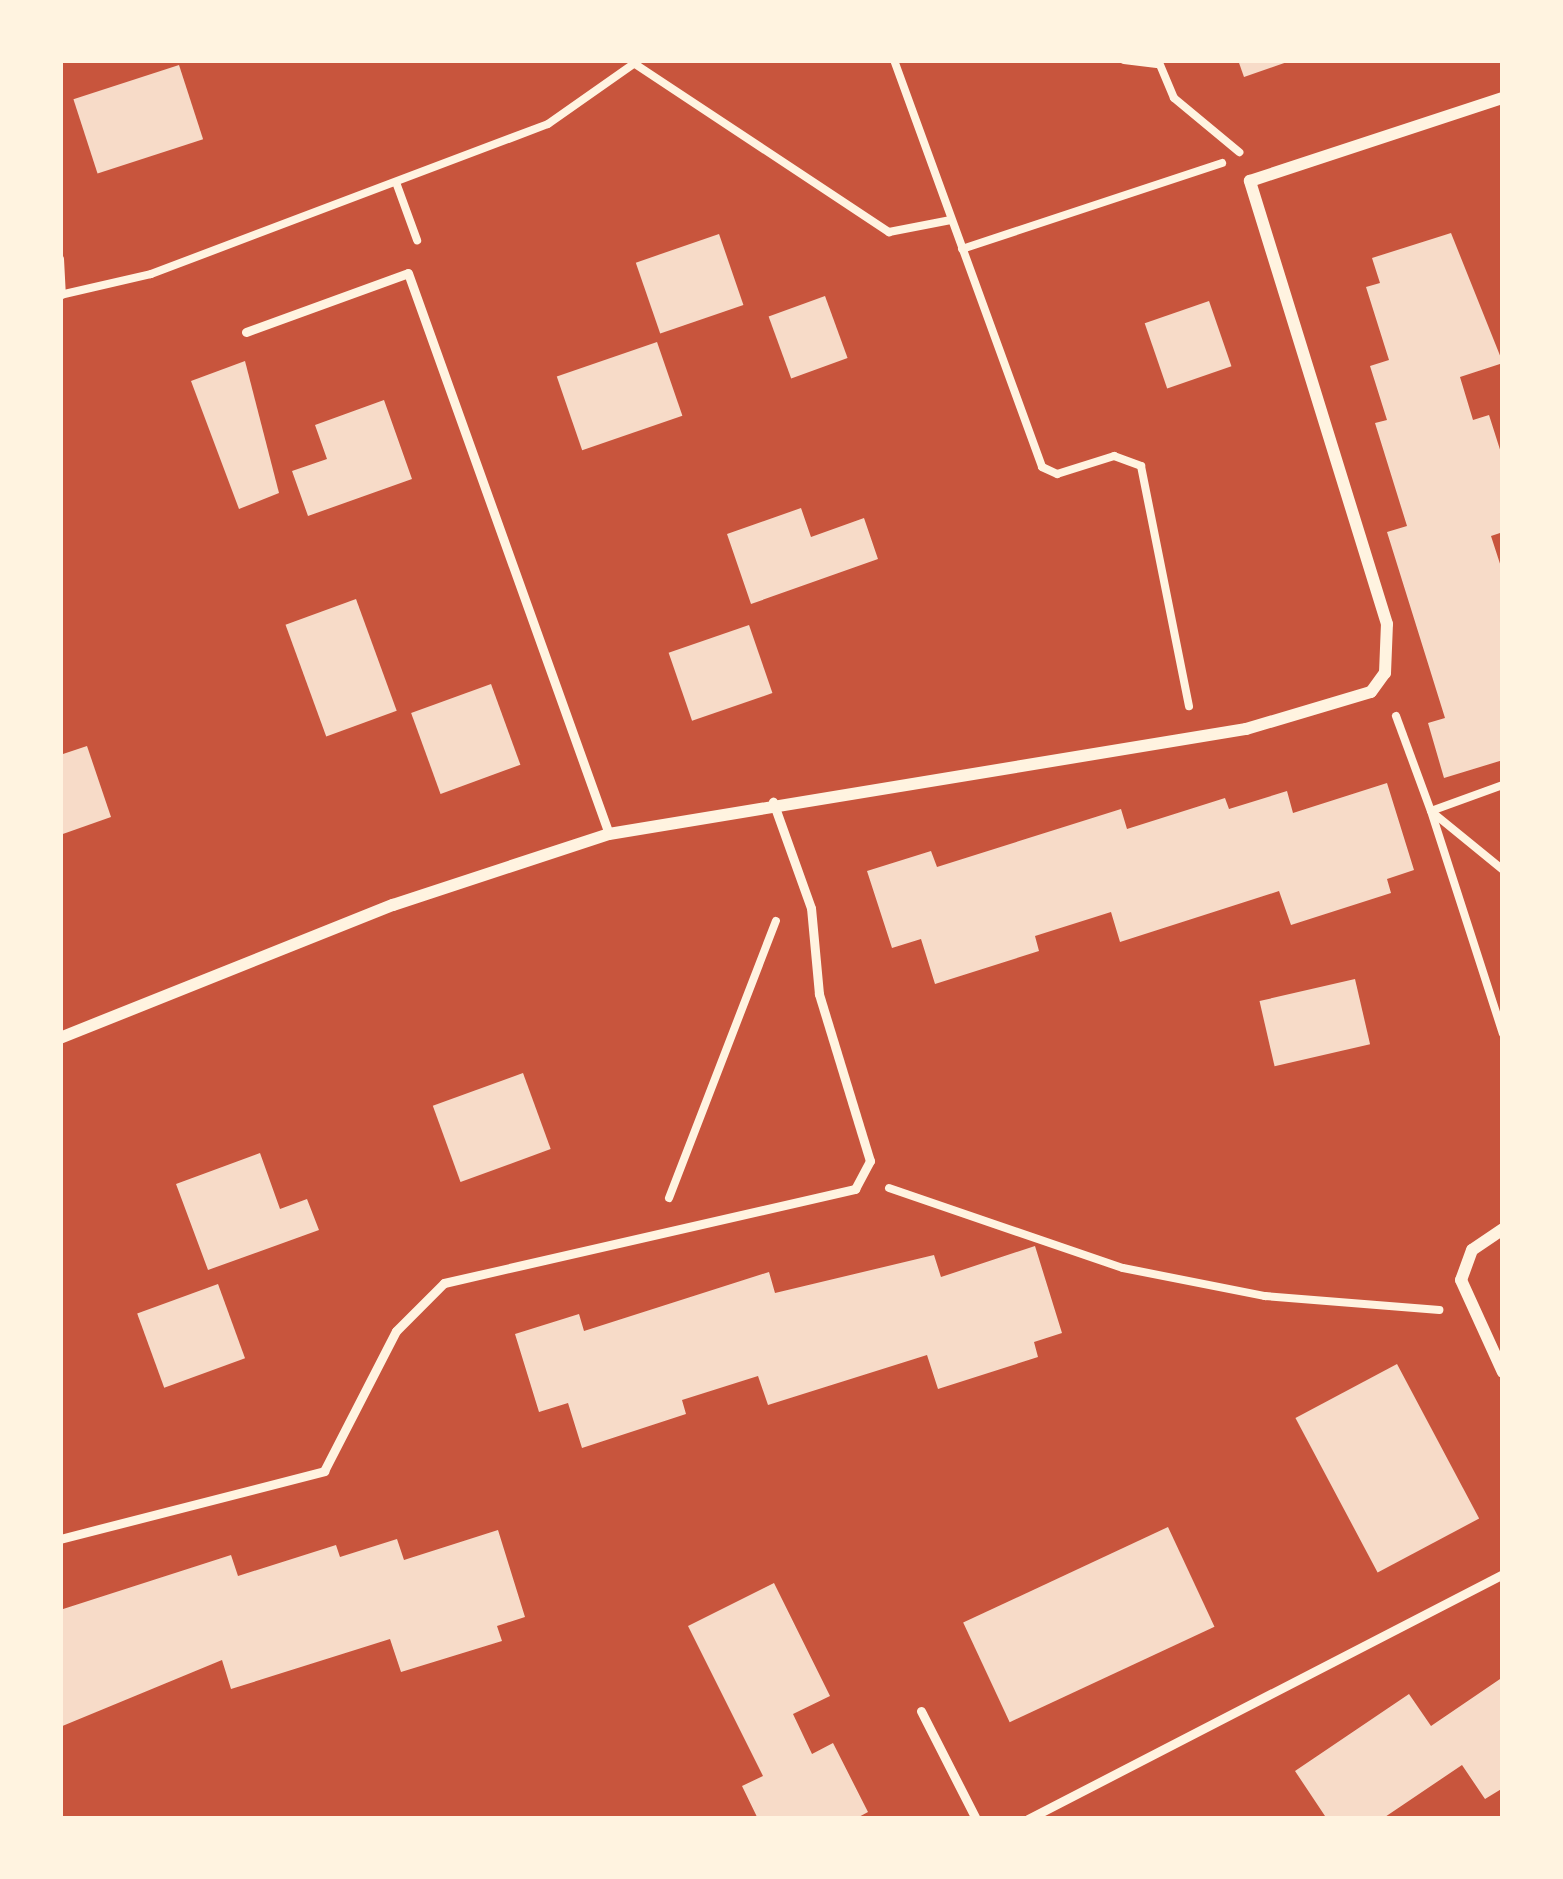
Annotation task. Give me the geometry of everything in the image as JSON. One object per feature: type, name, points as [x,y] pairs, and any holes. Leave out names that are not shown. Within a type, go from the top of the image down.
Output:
[{"type":"street","points":[[60,1038],[394,905],[610,834],[772,802],[1195,737],[1371,692],[1385,673],[1387,624],[1250,181],[1503,98]]},
{"type":"street","points":[[1503,1229],[1461,1269],[1472,1308],[1503,1372]]},
{"type":"lane","points":[[246,332],[408,273],[610,834]]},
{"type":"lane","points":[[60,1538],[309,1480],[336,1456],[416,1303],[477,1271],[838,1197],[866,1177],[795,863],[772,802]]},
{"type":"lane","points":[[1028,1819],[1503,1574]]},
{"type":"lane","points":[[921,1711],[976,1819]]},
{"type":"path","points":[[894,60],[1042,467],[1058,474],[1114,456],[1142,466],[1195,737]]},
{"type":"path","points":[[1124,60],[1158,62],[1174,98],[1242,156],[1250,181]]},
{"type":"path","points":[[60,259],[61,295],[397,185],[566,117],[637,62],[889,232],[951,220]]},
{"type":"path","points":[[962,249],[1242,156]]},
{"type":"path","points":[[397,185],[417,242],[408,273]]},
{"type":"path","points":[[1371,692],[1400,724],[1503,1034]]},
{"type":"path","points":[[1431,811],[1503,785]]},
{"type":"path","points":[[1431,811],[1503,870]]},
{"type":"path","points":[[652,1238],[795,863]]},
{"type":"path","points":[[866,1177],[972,1223],[1123,1268],[1366,1308],[1472,1308]]},
{"type":"building","points":[[1238,60],[1290,60],[1290,61],[1244,77]]},
{"type":"building","points":[[179,65],[203,139],[98,173],[73,99]]},
{"type":"building","points":[[1451,233],[1503,363],[1460,377],[1473,420],[1489,415],[1503,459],[1503,532],[1491,536],[1503,573],[1503,760],[1444,778],[1428,723],[1445,718],[1387,532],[1407,526],[1375,423],[1387,420],[1370,366],[1389,360],[1366,287],[1380,283],[1372,258]]},
{"type":"building","points":[[719,234],[743,305],[660,334],[636,263]]},
{"type":"building","points":[[825,296],[848,358],[791,379],[769,317]]},
{"type":"building","points":[[1209,301],[1231,366],[1167,388],[1145,323]]},
{"type":"building","points":[[657,342],[682,416],[582,450],[557,377]]},
{"type":"building","points":[[245,361],[279,493],[239,509],[191,381]]},
{"type":"building","points":[[384,400],[412,479],[308,516],[292,471],[327,459],[315,425]]},
{"type":"building","points":[[801,508],[811,537],[864,518],[878,559],[751,604],[727,534]]},
{"type":"building","points":[[356,599],[397,711],[326,736],[286,625]]},
{"type":"building","points":[[749,625],[772,693],[692,721],[669,653]]},
{"type":"building","points":[[491,684],[520,765],[441,794],[411,713]]},
{"type":"building","points":[[87,746],[111,817],[60,835],[60,755]]},
{"type":"building","points":[[1387,783],[1414,870],[1387,879],[1391,893],[1291,925],[1279,891],[1120,942],[1111,912],[1035,936],[1039,951],[935,984],[921,939],[892,948],[867,871],[931,851],[937,867],[1121,809],[1127,829],[1225,798],[1229,809],[1287,791],[1293,813]]},
{"type":"building","points":[[1355,979],[1370,1044],[1275,1066],[1260,1001]]},
{"type":"building","points":[[523,1073],[551,1149],[460,1182],[433,1106]]},
{"type":"building","points":[[260,1153],[280,1209],[307,1199],[319,1230],[208,1270],[176,1184]]},
{"type":"building","points":[[1035,1246],[1062,1333],[1034,1342],[1038,1357],[938,1389],[927,1355],[768,1405],[758,1376],[682,1400],[686,1414],[582,1448],[568,1403],[539,1412],[515,1334],[579,1314],[584,1331],[769,1272],[775,1293],[934,1255],[941,1277]]},
{"type":"building","points":[[218,1284],[245,1358],[164,1388],[137,1313]]},
{"type":"building","points":[[1397,1364],[1479,1519],[1378,1573],[1295,1418]]},
{"type":"building","points":[[1168,1527],[1214,1627],[1010,1722],[963,1623]]},
{"type":"building","points":[[498,1530],[525,1617],[497,1626],[502,1641],[401,1672],[390,1639],[231,1689],[222,1660],[60,1727],[60,1610],[231,1555],[238,1576],[336,1545],[340,1557],[397,1539],[404,1560]]},
{"type":"building","points":[[774,1583],[830,1696],[793,1714],[812,1754],[833,1743],[868,1812],[855,1819],[758,1819],[742,1786],[763,1776],[688,1626]]},
{"type":"building","points":[[1503,1677],[1503,1788],[1485,1799],[1462,1765],[1382,1819],[1327,1819],[1295,1771],[1409,1694],[1431,1726]]}]
